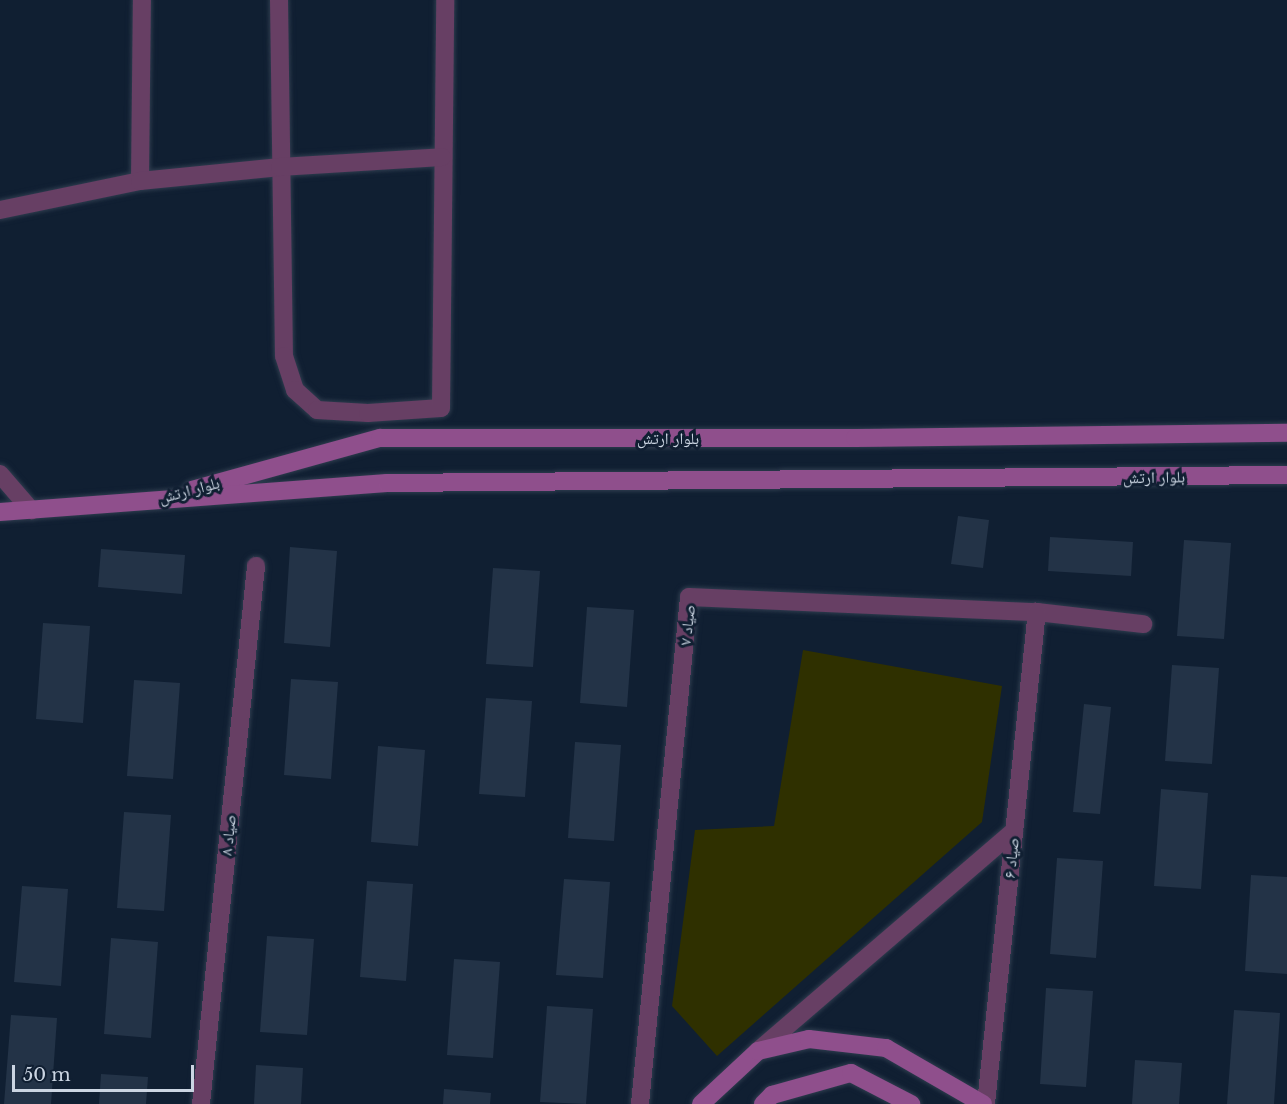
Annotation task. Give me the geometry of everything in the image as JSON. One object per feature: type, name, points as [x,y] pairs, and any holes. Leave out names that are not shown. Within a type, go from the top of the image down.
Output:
[{"type":"main road","name":"بلوار ارتش","points":[[150,501],[380,438],[855,438],[1287,433]]},
{"type":"main road","name":"بلوار ارتش","points":[[150,501],[387,483],[1287,475]]},
{"type":"main road","points":[[0,512],[150,501]]},
{"type":"main road","points":[[701,1104],[758,1051],[809,1039],[886,1048],[984,1104]]},
{"type":"main road","points":[[763,1104],[772,1095],[851,1073],[911,1104]]},
{"type":"street","points":[[140,182],[141,0]]},
{"type":"street","points":[[279,0],[284,356],[295,390],[317,410],[368,413],[441,408],[445,0]]},
{"type":"street","points":[[0,210],[140,182],[280,167],[442,157]]},
{"type":"street","points":[[0,474],[31,510]]},
{"type":"street","name":"صیاد ۸","points":[[201,1104],[256,566]]},
{"type":"street","name":"صیاد ۷","points":[[640,1104],[689,597],[1037,612],[1143,624]]},
{"type":"street","name":"صیاد ۶","points":[[984,1104],[1037,612]]},
{"type":"street","points":[[758,1051],[1014,831]]},
{"type":"shaded area","points":[[803,650],[1002,686],[982,822],[717,1056],[672,1006],[695,830],[774,826]]},
{"type":"building","points":[[958,516],[989,520],[983,568],[951,564]]},
{"type":"building","points":[[1050,537],[1133,542],[1131,576],[1048,571]]},
{"type":"building","points":[[1184,540],[1231,543],[1224,639],[1177,636]]},
{"type":"building","points":[[290,547],[337,551],[330,647],[284,643]]},
{"type":"building","points":[[101,549],[185,555],[182,594],[98,587]]},
{"type":"building","points":[[493,568],[540,571],[533,667],[486,664]]},
{"type":"building","points":[[587,607],[634,610],[627,707],[580,703]]},
{"type":"building","points":[[43,623],[90,626],[83,723],[36,719]]},
{"type":"building","points":[[1172,665],[1219,668],[1212,764],[1165,761]]},
{"type":"building","points":[[291,679],[338,682],[331,779],[284,775]]},
{"type":"building","points":[[134,680],[180,683],[173,779],[127,776]]},
{"type":"building","points":[[486,698],[532,701],[525,797],[479,794]]},
{"type":"building","points":[[1084,704],[1111,707],[1100,814],[1073,812]]},
{"type":"building","points":[[575,742],[621,745],[614,841],[568,838]]},
{"type":"building","points":[[378,746],[425,750],[418,846],[371,842]]},
{"type":"building","points":[[1161,789],[1208,793],[1201,889],[1154,886]]},
{"type":"building","points":[[124,812],[171,815],[164,911],[117,908]]},
{"type":"building","points":[[1057,858],[1103,861],[1096,958],[1050,954]]},
{"type":"building","points":[[1251,875],[1287,877],[1287,974],[1245,971]]},
{"type":"building","points":[[564,879],[610,882],[603,978],[556,975]]},
{"type":"building","points":[[367,881],[413,884],[406,981],[360,977]]},
{"type":"building","points":[[22,886],[68,889],[61,986],[14,982]]},
{"type":"building","points":[[267,936],[314,939],[307,1035],[260,1032]]},
{"type":"building","points":[[111,938],[158,942],[151,1038],[104,1034]]},
{"type":"building","points":[[454,959],[500,962],[493,1058],[447,1055]]},
{"type":"building","points":[[1046,988],[1093,991],[1086,1087],[1040,1084]]},
{"type":"building","points":[[547,1006],[593,1009],[586,1104],[540,1102]]},
{"type":"building","points":[[1234,1010],[1280,1013],[1274,1104],[1227,1104]]},
{"type":"building","points":[[11,1015],[57,1018],[51,1104],[4,1104]]},
{"type":"building","points":[[1135,1060],[1182,1063],[1179,1104],[1132,1104]]},
{"type":"building","points":[[256,1065],[303,1068],[301,1104],[254,1104]]},
{"type":"building","points":[[101,1074],[148,1077],[146,1104],[99,1104]]},
{"type":"building","points":[[444,1089],[491,1093],[490,1104],[443,1104]]}]
